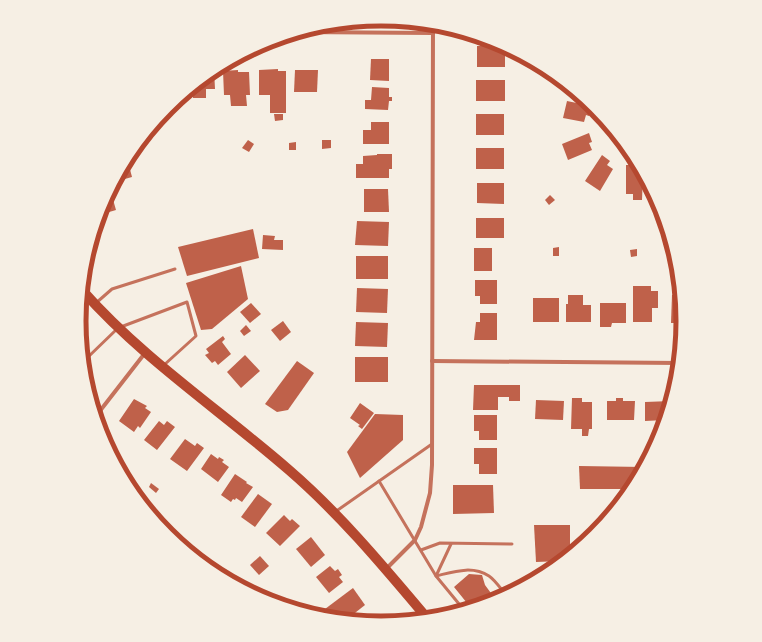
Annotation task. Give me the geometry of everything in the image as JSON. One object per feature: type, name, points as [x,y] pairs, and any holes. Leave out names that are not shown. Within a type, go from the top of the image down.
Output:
[{"type":"main road","points":[[87,298],[145,353],[289,470],[334,513],[386,570],[422,613]]},
{"type":"street","points":[[322,32],[433,33],[432,444],[430,493],[421,527],[415,540],[386,570]]},
{"type":"street","points":[[100,411],[145,353]]},
{"type":"street","points":[[432,361],[673,363]]},
{"type":"lane","points":[[95,304],[112,290],[175,269]]},
{"type":"lane","points":[[89,356],[118,328],[187,302],[196,336],[162,367]]},
{"type":"lane","points":[[334,513],[432,444]]},
{"type":"lane","points":[[379,481],[436,576],[460,605]]},
{"type":"lane","points":[[421,550],[440,543],[512,544]]},
{"type":"lane","points":[[436,576],[451,544]]},
{"type":"lane","points":[[436,576],[459,571],[476,570],[490,576],[502,590]]},
{"type":"building","points":[[477,46],[488,46],[505,53],[505,67],[477,67]]},
{"type":"building","points":[[371,59],[389,59],[389,81],[370,80]]},
{"type":"building","points":[[278,69],[278,71],[286,71],[286,113],[270,113],[270,95],[259,95],[259,70]]},
{"type":"building","points":[[238,70],[238,72],[249,72],[250,95],[246,95],[247,106],[231,106],[230,95],[224,95],[223,72]]},
{"type":"building","points":[[295,70],[318,70],[317,92],[294,92]]},
{"type":"building","points":[[214,78],[215,89],[206,89],[206,98],[193,98],[193,93]]},
{"type":"building","points":[[476,80],[505,80],[505,101],[476,101]]},
{"type":"building","points":[[372,87],[389,88],[389,97],[392,97],[392,101],[389,101],[388,110],[365,109],[365,100],[371,100]]},
{"type":"building","points":[[567,101],[581,104],[590,112],[589,116],[586,115],[584,122],[563,118]]},
{"type":"building","points":[[274,114],[283,114],[283,120],[275,121]]},
{"type":"building","points":[[476,114],[504,114],[504,135],[476,135]]},
{"type":"building","points":[[371,122],[389,122],[389,144],[363,144],[363,130],[371,130]]},
{"type":"building","points":[[589,133],[592,142],[589,143],[592,150],[568,160],[562,144]]},
{"type":"building","points":[[248,140],[254,144],[249,152],[242,148]]},
{"type":"building","points":[[322,140],[331,140],[331,148],[322,149]]},
{"type":"building","points":[[296,142],[296,150],[289,150],[289,143]]},
{"type":"building","points":[[476,148],[504,148],[504,169],[476,169]]},
{"type":"building","points":[[392,154],[392,169],[389,169],[389,178],[356,178],[356,164],[363,164],[363,156]]},
{"type":"building","points":[[602,155],[610,161],[607,165],[613,169],[600,191],[585,181]]},
{"type":"building","points":[[626,165],[631,165],[643,185],[642,200],[633,200],[633,194],[626,194]]},
{"type":"building","points":[[129,167],[132,177],[122,180]]},
{"type":"building","points":[[477,183],[504,183],[504,204],[477,203]]},
{"type":"building","points":[[364,189],[388,189],[389,212],[364,212]]},
{"type":"building","points":[[550,195],[555,200],[549,205],[545,200]]},
{"type":"building","points":[[113,198],[116,210],[106,213]]},
{"type":"building","points":[[476,218],[504,218],[504,238],[476,238]]},
{"type":"building","points":[[357,221],[389,222],[388,246],[355,245]]},
{"type":"building","points":[[253,229],[259,258],[187,276],[178,247]]},
{"type":"building","points":[[263,235],[275,236],[274,240],[283,240],[283,250],[262,249]]},
{"type":"building","points":[[559,247],[559,256],[553,256],[553,248]]},
{"type":"building","points":[[474,248],[492,248],[492,271],[474,271]]},
{"type":"building","points":[[637,249],[637,256],[631,257],[630,250]]},
{"type":"building","points":[[356,256],[388,256],[388,279],[356,279]]},
{"type":"building","points":[[241,266],[248,299],[212,329],[201,330],[186,283]]},
{"type":"building","points":[[475,280],[497,280],[497,304],[480,304],[480,296],[475,296]]},
{"type":"building","points":[[633,286],[651,286],[651,291],[658,291],[658,308],[652,308],[652,322],[633,322]]},
{"type":"building","points":[[357,288],[388,289],[387,313],[356,312]]},
{"type":"building","points":[[568,295],[583,295],[583,305],[591,305],[591,322],[566,322],[566,304],[568,304]]},
{"type":"building","points":[[672,295],[674,295],[676,323],[671,323]]},
{"type":"building","points":[[533,298],[559,298],[559,322],[533,322]]},
{"type":"building","points":[[251,303],[261,314],[250,323],[240,312]]},
{"type":"building","points":[[600,303],[626,303],[626,323],[612,323],[611,327],[600,327]]},
{"type":"building","points":[[480,313],[497,313],[497,340],[474,340],[476,322],[480,322]]},
{"type":"building","points":[[283,321],[291,332],[280,341],[271,330]]},
{"type":"building","points":[[356,322],[388,323],[387,347],[355,346]]},
{"type":"building","points":[[246,325],[251,331],[244,336],[240,331]]},
{"type":"building","points":[[223,336],[225,339],[222,342],[231,354],[218,365],[215,361],[212,363],[205,355],[209,353],[206,349]]},
{"type":"building","points":[[245,355],[260,371],[241,388],[227,372]]},
{"type":"building","points":[[355,357],[388,357],[388,382],[355,382]]},
{"type":"building","points":[[297,361],[314,373],[288,410],[277,412],[265,404]]},
{"type":"building","points":[[474,385],[520,385],[520,401],[509,401],[509,397],[498,397],[498,410],[473,410]]},
{"type":"building","points":[[572,398],[582,398],[582,402],[592,402],[592,429],[589,429],[588,436],[582,436],[582,429],[571,429]]},
{"type":"building","points":[[616,398],[623,398],[623,401],[635,401],[634,420],[607,420],[607,401],[616,401]]},
{"type":"building","points":[[134,399],[147,406],[145,408],[151,412],[140,428],[138,426],[134,432],[119,421]]},
{"type":"building","points":[[536,400],[564,401],[563,420],[535,419]]},
{"type":"building","points":[[665,401],[659,420],[645,421],[645,402]]},
{"type":"building","points":[[360,403],[374,413],[362,429],[358,426],[360,425],[350,418]]},
{"type":"building","points":[[375,414],[403,415],[403,440],[360,478],[347,452]]},
{"type":"building","points":[[474,415],[497,415],[497,440],[479,440],[479,431],[474,431]]},
{"type":"building","points":[[159,421],[164,425],[167,421],[175,427],[157,450],[144,440]]},
{"type":"building","points":[[185,439],[195,446],[197,443],[204,448],[187,471],[170,459]]},
{"type":"building","points":[[474,448],[497,448],[497,474],[479,474],[479,464],[474,464]]},
{"type":"building","points":[[211,454],[218,459],[219,457],[224,460],[222,462],[229,467],[218,482],[201,469]]},
{"type":"building","points":[[579,466],[637,467],[623,489],[580,489]]},
{"type":"building","points":[[235,474],[253,487],[242,502],[236,498],[231,502],[221,495]]},
{"type":"building","points":[[151,483],[159,489],[156,493],[149,487]]},
{"type":"building","points":[[453,485],[493,485],[494,513],[453,514]]},
{"type":"building","points":[[258,494],[272,504],[255,527],[241,517]]},
{"type":"building","points":[[284,515],[290,521],[292,519],[300,526],[280,546],[266,533]]},
{"type":"building","points":[[534,525],[570,525],[570,548],[552,561],[536,562]]},
{"type":"building","points":[[311,537],[325,555],[311,567],[296,549]]},
{"type":"building","points":[[260,556],[269,566],[259,575],[250,565]]},
{"type":"building","points":[[330,566],[335,571],[338,569],[342,575],[339,577],[343,582],[329,593],[316,577]]},
{"type":"building","points":[[469,574],[482,575],[485,585],[492,595],[467,603],[454,587]]},
{"type":"building","points":[[353,588],[365,605],[353,614],[326,610],[325,609]]}]
